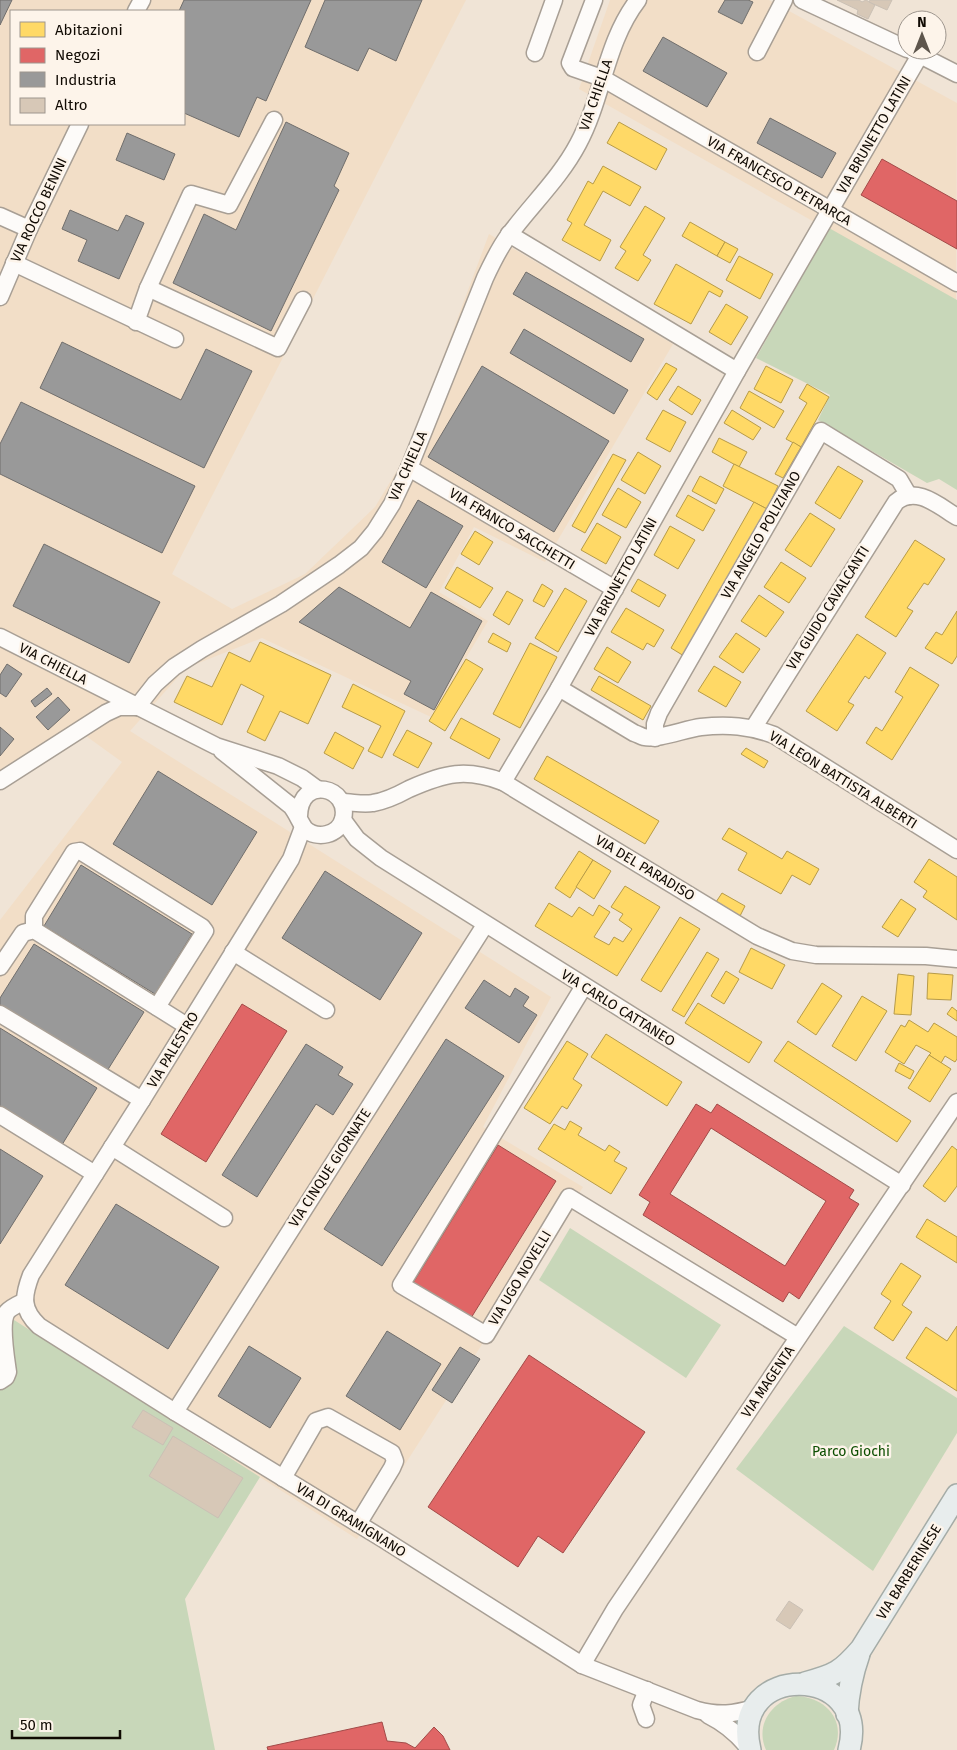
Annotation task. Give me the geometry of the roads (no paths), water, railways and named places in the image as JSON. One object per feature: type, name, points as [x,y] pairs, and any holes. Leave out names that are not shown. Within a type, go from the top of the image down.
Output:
[{"type":"main road","name":"VIA BARBERINESE","points":[[755,1708],[766,1695],[780,1687],[825,1678],[846,1666],[861,1649],[957,1495]]},
{"type":"main road","name":"VIA BARBERINESE","points":[[849,1750],[851,1734],[847,1714],[848,1695],[861,1649]]},
{"type":"main road","points":[[805,1683],[820,1688],[833,1696],[847,1714]]},
{"type":"main road","points":[[750,1750],[748,1728],[755,1708]]},
{"type":"street","points":[[535,53],[554,0]]},
{"type":"street","name":"VIA FRANCESCO PETRARCA","points":[[594,0],[570,63],[573,68],[602,78],[957,283]]},
{"type":"street","name":"VIA CHIELLA","points":[[0,637],[137,706],[155,684],[174,667],[281,604],[361,548],[375,531],[392,504],[409,468],[496,254],[509,234],[566,165],[590,119],[602,78],[620,29],[638,0]]},
{"type":"street","points":[[757,52],[784,0]]},
{"type":"street","points":[[802,0],[897,44]]},
{"type":"street","name":"VIA BRUNETTO LATINI","points":[[503,782],[559,688],[831,210],[907,60]]},
{"type":"street","points":[[930,60],[957,74]]},
{"type":"street","points":[[136,322],[148,288],[191,194],[229,205],[274,120]]},
{"type":"street","name":"VIA ROCCO BENINI","points":[[0,297],[29,230],[80,125]]},
{"type":"street","points":[[0,216],[29,230]]},
{"type":"street","points":[[509,234],[738,371]]},
{"type":"street","points":[[14,263],[175,339]]},
{"type":"street","points":[[148,288],[278,348],[303,300]]},
{"type":"street","name":"VIA ANGELO POLIZIANO","points":[[655,738],[655,724],[659,713],[821,431],[899,479],[909,496]]},
{"type":"street","name":"VIA FRANCO SACCHETTI","points":[[409,468],[615,589]]},
{"type":"street","name":"VIA GUIDO CAVALCANTI","points":[[754,727],[887,514],[896,502],[905,496],[909,496]]},
{"type":"street","points":[[909,496],[919,496],[930,500],[957,517]]},
{"type":"street","name":"VIA LEON BATTISTA ALBERTI","points":[[559,688],[634,733],[644,737],[655,738],[700,727],[727,726],[754,727],[774,735],[957,850]]},
{"type":"street","points":[[0,781],[106,713],[119,708],[137,706]]},
{"type":"street","name":"VIA DEL PARADISO","points":[[137,706],[216,746],[278,766],[302,778],[317,789],[332,792],[342,802],[373,803],[446,775],[473,773],[487,776],[503,782],[757,936],[792,951],[816,955],[926,956],[957,959]]},
{"type":"street","name":"VIA DEL PARADISO","points":[[216,746],[285,800],[312,834],[318,835]]},
{"type":"street","points":[[301,822],[299,807],[302,800],[307,794],[317,789]]},
{"type":"street","points":[[318,835],[331,833],[341,825],[344,812],[342,802]]},
{"type":"street","name":"VIA CARLO CATTANEO","points":[[343,820],[357,839],[381,858],[902,1185]]},
{"type":"street","name":"VIA PALESTRO","points":[[292,858],[301,822]]},
{"type":"street","name":"VIA PALESTRO","points":[[25,1301],[26,1288],[31,1275],[292,858],[318,835]]},
{"type":"street","points":[[34,930],[34,916],[74,852],[80,851],[202,927],[205,931],[157,1007]]},
{"type":"street","name":"VIA CINQUE GIORNATE","points":[[175,1412],[485,925]]},
{"type":"street","points":[[0,967],[23,933],[34,930],[187,1026]]},
{"type":"street","points":[[233,952],[326,1010]]},
{"type":"street","name":"VIA UGO NOVELLI","points":[[584,986],[401,1285],[486,1335],[569,1197],[798,1338]]},
{"type":"street","points":[[0,1014],[142,1100]]},
{"type":"street","name":"VIA MAGENTA","points":[[582,1665],[615,1609],[957,1102]]},
{"type":"street","points":[[0,1114],[95,1174]]},
{"type":"street","points":[[112,1147],[224,1218]]},
{"type":"street","points":[[0,1380],[6,1377],[8,1372],[4,1318],[8,1310],[25,1301]]},
{"type":"street","name":"VIA DI GRAMIGNANO","points":[[25,1301],[26,1310],[40,1326],[582,1665],[697,1710],[724,1723],[739,1736],[750,1750]]},
{"type":"street","points":[[283,1478],[316,1421],[328,1417],[392,1453],[394,1461],[392,1468],[358,1524]]},
{"type":"street","points":[[646,1690],[641,1706],[646,1719]]},
{"type":"street","name":"VIA DI GRAMIGNANO","points":[[697,1710],[713,1714],[726,1714],[755,1708]]},
{"type":"park label","name":"Parco Giochi","points":[[851,1451]]}]
